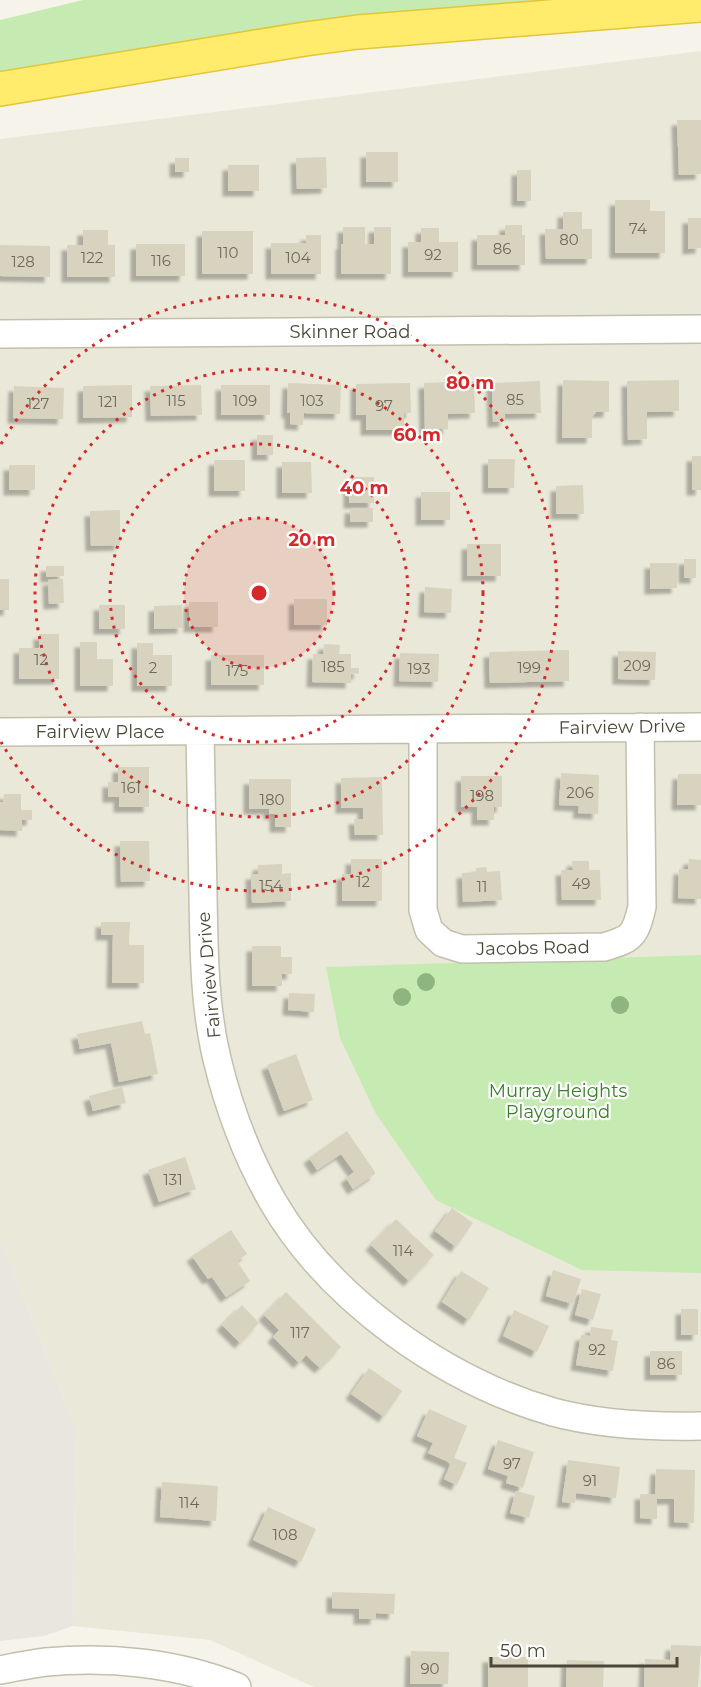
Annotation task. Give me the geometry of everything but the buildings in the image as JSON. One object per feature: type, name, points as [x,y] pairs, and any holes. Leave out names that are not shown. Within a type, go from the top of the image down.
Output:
[{"type":"highway","points":[[0,89],[358,32],[701,5]]},
{"type":"street","name":"Skinner Road","points":[[0,334],[701,329]]},
{"type":"street","name":"Jacobs Road","points":[[423,730],[423,910],[429,930],[442,943],[462,949],[568,948],[604,947],[625,941],[637,928],[642,907],[640,727]]},
{"type":"street","name":"Fairview Drive","points":[[701,727],[200,731],[204,951],[208,1005],[216,1057],[230,1108],[249,1157],[274,1203],[303,1245],[338,1285],[418,1350],[459,1374],[505,1396],[554,1412],[599,1421],[701,1426]]},
{"type":"street","name":"Fairview Place","points":[[0,732],[200,731]]},
{"type":"street","points":[[0,1670],[45,1662],[103,1660],[167,1667],[223,1681],[237,1687]]},
{"type":"shaded area","points":[[701,51],[701,1687],[314,1687],[210,1640],[73,1626],[76,1430],[0,1239],[0,139]]},
{"type":"shaded area","points":[[0,1239],[76,1430],[73,1626],[44,1636],[0,1641]]},
{"type":"green space","points":[[83,0],[555,0],[0,77],[0,20]]},
{"type":"green space","name":"Murray Heights Playground","points":[[701,955],[701,1273],[582,1270],[436,1200],[376,1114],[340,1038],[326,967]]}]
